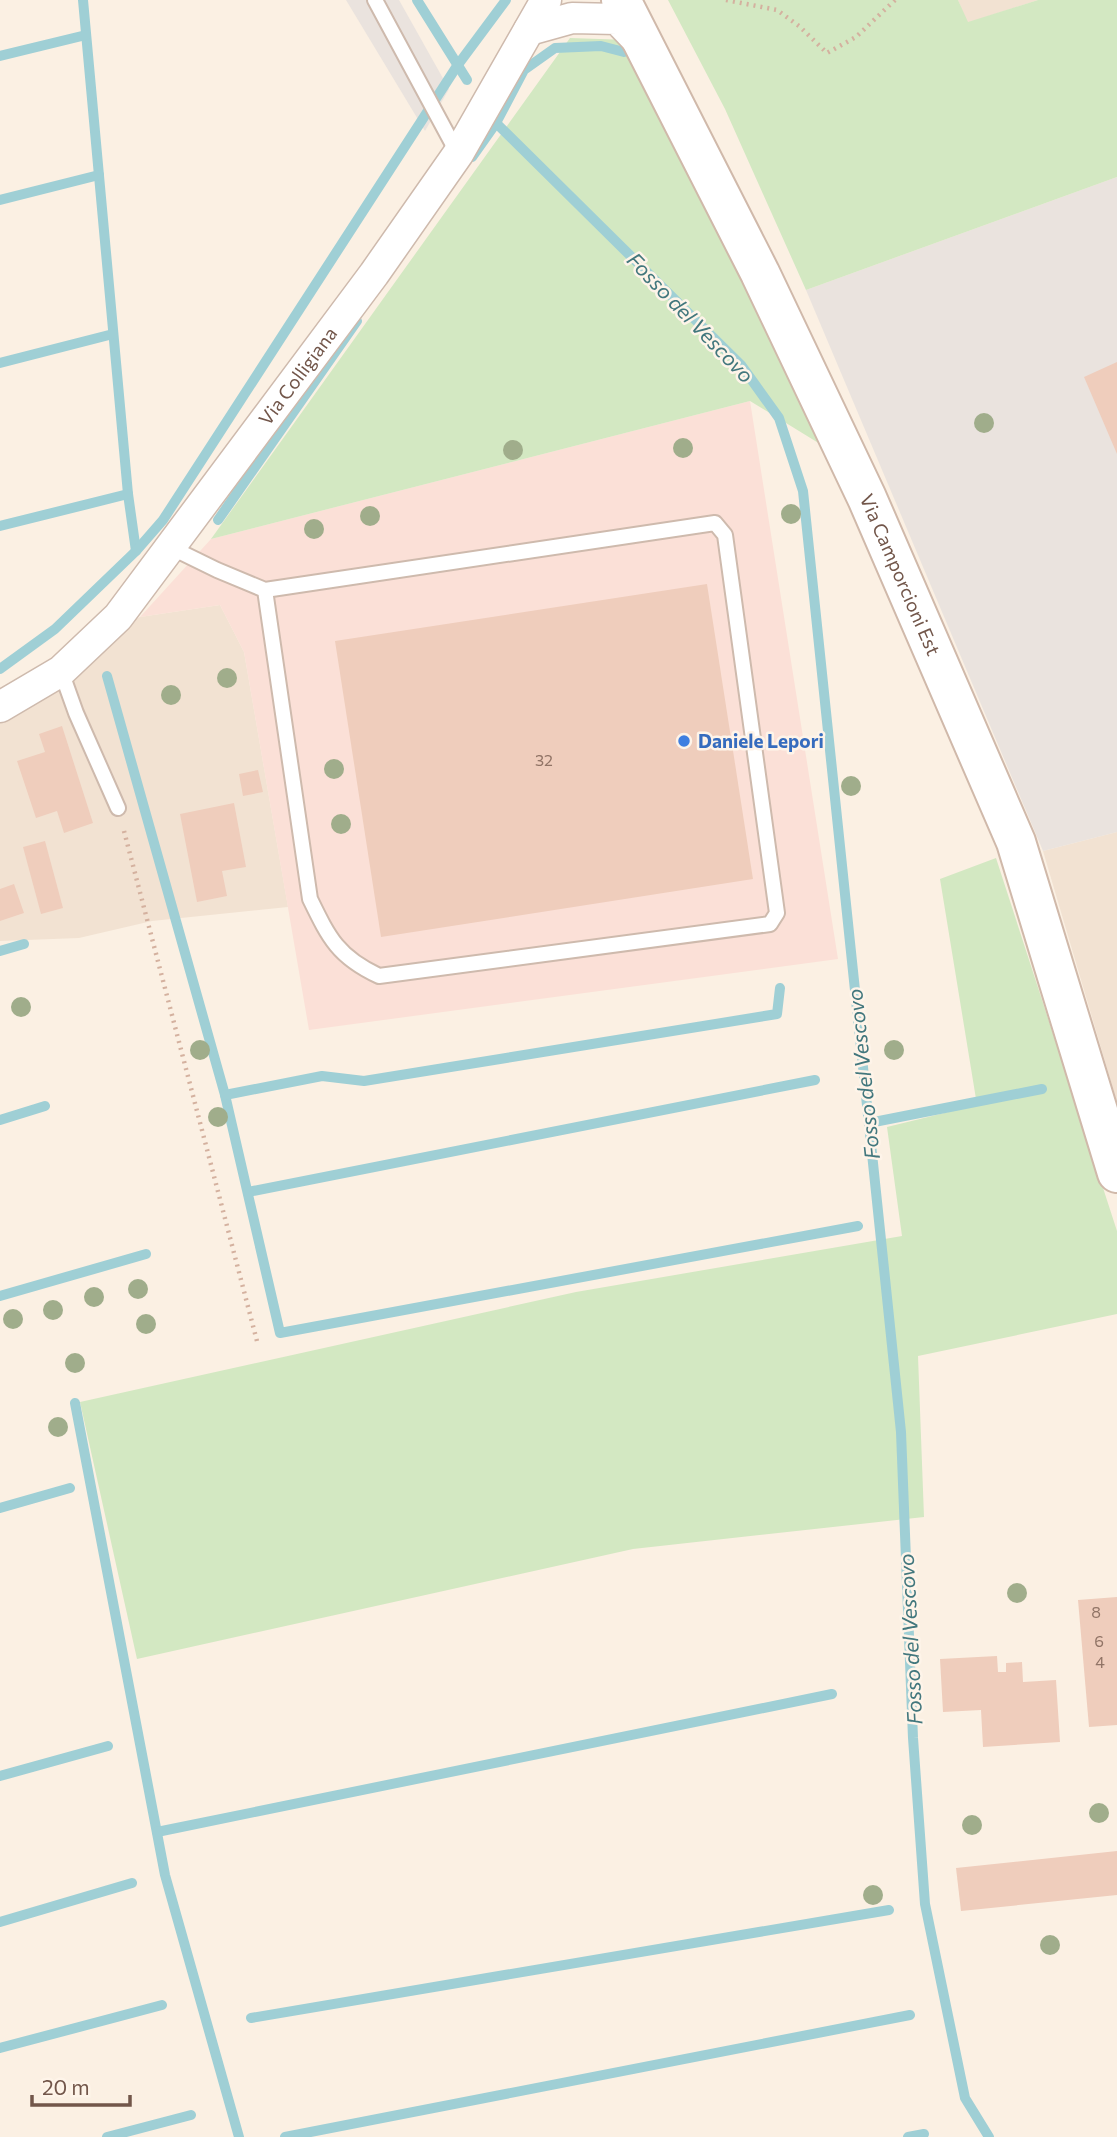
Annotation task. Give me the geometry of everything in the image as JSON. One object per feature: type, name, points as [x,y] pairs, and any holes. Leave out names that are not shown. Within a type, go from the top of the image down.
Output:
[{"type":"main road","name":"Via Camporcioni Est","points":[[621,0],[760,272],[867,498],[1016,842],[1117,1173]]},
{"type":"street","name":"Via Colligiana","points":[[0,707],[61,671],[118,617],[366,285],[458,154],[546,0]]},
{"type":"street","points":[[529,30],[572,18],[617,19],[648,52]]},
{"type":"lane","points":[[374,0],[458,154]]},
{"type":"lane","points":[[170,547],[265,590],[715,523],[725,535],[729,562],[777,912],[770,924],[379,976],[356,965],[329,939],[310,899],[265,590]]},
{"type":"lane","points":[[61,671],[76,713],[118,808]]},
{"type":"path","points":[[726,0],[777,10],[799,26],[827,53],[856,37],[895,0]]},
{"type":"path","points":[[118,808],[257,1345]]},
{"type":"shaded area","points":[[346,0],[399,0],[449,89],[425,131]]},
{"type":"shaded area","points":[[958,0],[1038,0],[967,23]]},
{"type":"shaded area","points":[[1117,177],[1117,832],[1043,851],[806,290]]},
{"type":"shaded area","points":[[750,401],[838,959],[309,1030],[244,652],[220,605],[140,617],[211,539]]},
{"type":"shaded area","points":[[220,605],[244,652],[288,907],[152,921],[79,938],[0,941],[0,688],[140,617]]},
{"type":"shaded area","points":[[1117,832],[1117,1102],[1043,851]]},
{"type":"green space","points":[[668,0],[958,0],[968,22],[1038,0],[1117,0],[1117,177],[806,290],[725,109]]},
{"type":"green space","points":[[570,38],[629,40],[825,447],[750,401],[211,539]]},
{"type":"green space","points":[[996,858],[1117,1231],[1117,1314],[918,1356],[924,1517],[633,1549],[137,1659],[80,1402],[576,1292],[902,1236],[887,1127],[977,1105],[940,879]]},
{"type":"building","points":[[1117,362],[1117,454],[1084,377]]},
{"type":"building","points":[[707,584],[753,879],[381,937],[335,641]]},
{"type":"building","points":[[62,726],[93,823],[64,833],[57,811],[36,818],[17,761],[45,752],[39,734]]},
{"type":"building","points":[[258,770],[263,792],[243,796],[239,774]]},
{"type":"building","points":[[234,803],[246,867],[222,871],[227,896],[197,902],[180,814]]},
{"type":"building","points":[[45,841],[63,908],[41,914],[23,847]]},
{"type":"building","points":[[14,884],[24,913],[0,921],[0,889]]},
{"type":"building","points":[[1117,1597],[1117,1725],[1089,1727],[1078,1600]]},
{"type":"building","points":[[997,1656],[998,1672],[1006,1672],[1006,1663],[1022,1662],[1023,1682],[1056,1680],[1060,1742],[983,1747],[981,1710],[943,1712],[940,1659]]},
{"type":"building","points":[[1117,1851],[1117,1895],[961,1911],[956,1868]]},
{"type":"waterway","points":[[83,0],[128,494],[136,551]]},
{"type":"waterway","name":"Fosso del Vescovo","points":[[417,0],[467,80]]},
{"type":"waterway","points":[[0,669],[55,629],[136,551],[163,520],[457,66],[506,0]]},
{"type":"waterway","points":[[0,56],[86,35]]},
{"type":"waterway","points":[[472,157],[496,123],[524,70],[555,48],[601,46],[624,52]]},
{"type":"waterway","name":"Fosso del Vescovo","points":[[494,121],[741,365],[779,418],[803,491],[901,1432],[913,1738],[925,1904],[965,2098],[989,2137]]},
{"type":"waterway","points":[[0,200],[99,175]]},
{"type":"waterway","points":[[218,520],[357,321]]},
{"type":"waterway","points":[[0,363],[113,334]]},
{"type":"waterway","points":[[0,526],[128,494]]},
{"type":"waterway","points":[[107,676],[225,1095],[280,1333],[858,1226]]},
{"type":"waterway","points":[[0,951],[24,944]]},
{"type":"waterway","points":[[225,1095],[322,1076],[364,1081],[777,1014],[780,988]]},
{"type":"waterway","points":[[248,1192],[815,1080]]},
{"type":"waterway","points":[[869,1123],[1042,1089]]},
{"type":"waterway","points":[[0,1120],[45,1106]]},
{"type":"waterway","points":[[0,1296],[146,1254]]},
{"type":"waterway","points":[[75,1403],[165,1875],[239,2137]]},
{"type":"waterway","points":[[0,1508],[70,1488]]},
{"type":"waterway","points":[[157,1832],[832,1694]]},
{"type":"waterway","points":[[0,1776],[108,1746]]},
{"type":"waterway","points":[[0,1922],[132,1883]]},
{"type":"waterway","points":[[251,2018],[889,1910]]},
{"type":"waterway","points":[[0,2048],[162,2005]]},
{"type":"waterway","points":[[285,2137],[910,2015]]},
{"type":"waterway","points":[[107,2137],[191,2115]]},
{"type":"waterway","points":[[908,2137],[924,2134]]},
{"type":"place","name":"Daniele Lepori","points":[[684,741]]}]
